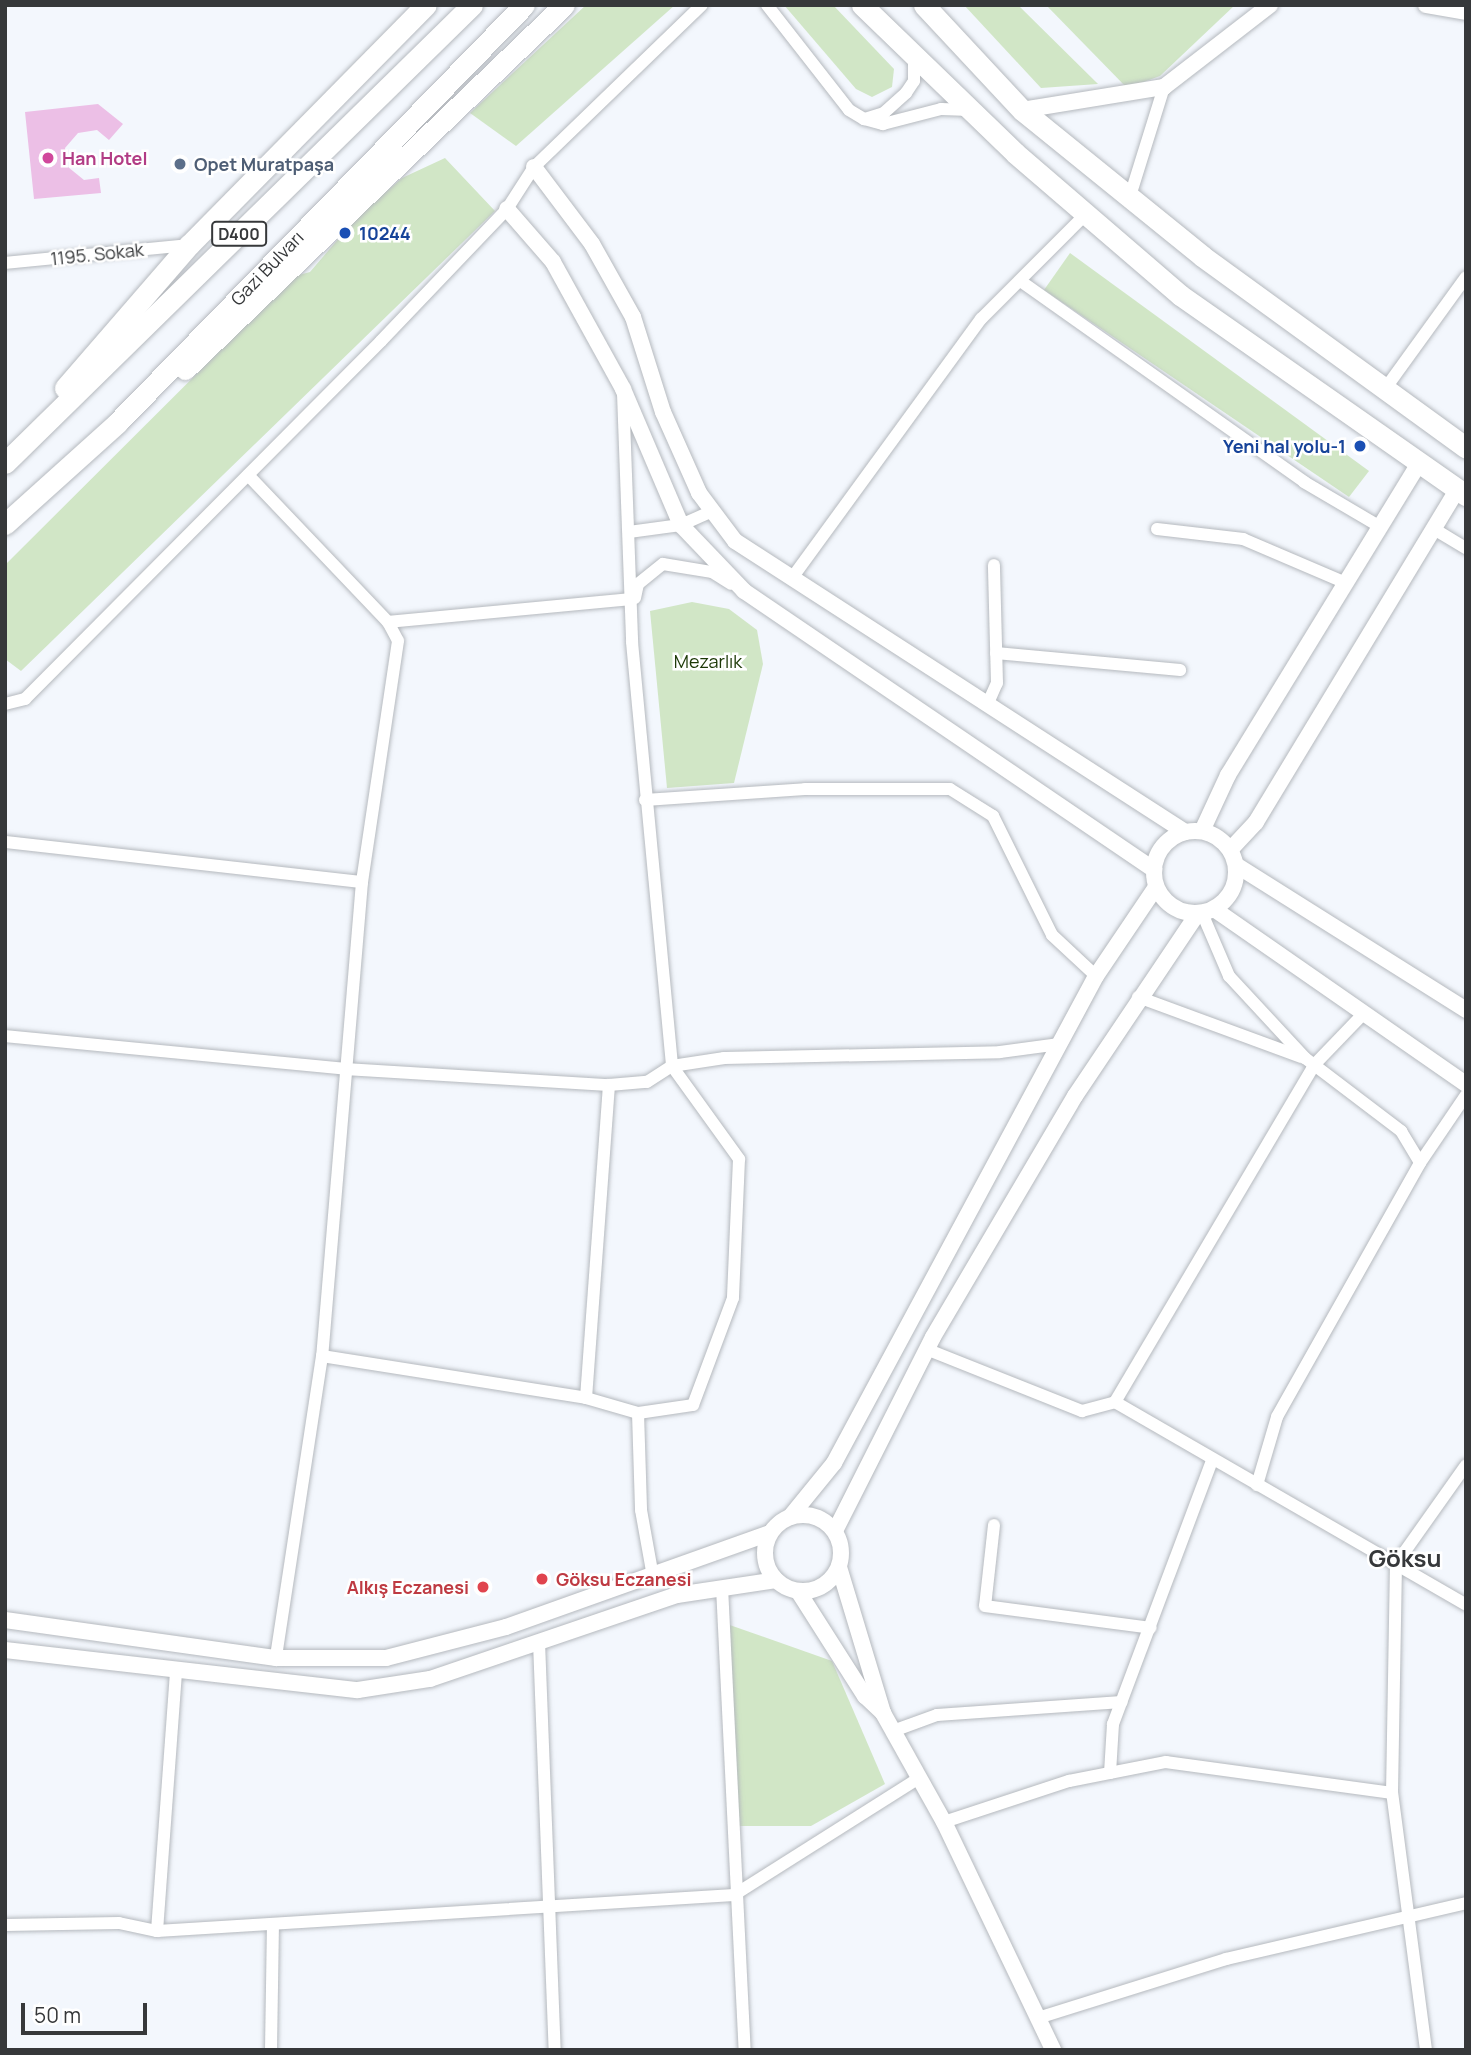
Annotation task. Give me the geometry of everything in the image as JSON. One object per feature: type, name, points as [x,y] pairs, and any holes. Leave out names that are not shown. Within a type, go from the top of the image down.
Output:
[{"type":"main road","points":[[5,456],[189,245],[426,5]]},
{"type":"main road","name":"D400","points":[[5,463],[472,5]]},
{"type":"main road","name":"Gazi Bulvarı","points":[[5,524],[117,423],[524,5]]},
{"type":"main road","points":[[117,423],[223,339],[564,5]]},
{"type":"main road","points":[[862,5],[970,110],[1180,295],[1462,492]]},
{"type":"main road","points":[[924,5],[1022,110],[1131,193],[1202,256],[1466,448]]},
{"type":"street","points":[[5,704],[25,699],[507,209],[534,167],[702,5]]},
{"type":"street","points":[[767,5],[849,110],[864,119],[883,124],[941,109],[970,110]]},
{"type":"street","points":[[1022,110],[1164,87],[1270,5]]},
{"type":"street","points":[[1426,5],[1466,12]]},
{"type":"street","points":[[864,119],[884,113],[906,93],[914,81],[914,56]]},
{"type":"street","points":[[1131,193],[1164,87]]},
{"type":"street","points":[[534,167],[592,244],[633,317],[663,412],[713,511],[735,541],[1185,832]]},
{"type":"street","points":[[507,209],[553,262],[622,390],[681,525],[744,591]]},
{"type":"street","points":[[792,578],[981,319],[1022,282],[1086,214]]},
{"type":"street","name":"1195. Sokak","points":[[5,263],[189,245]]},
{"type":"street","points":[[1385,389],[1466,277]]},
{"type":"street","points":[[1022,282],[1304,482],[1377,525]]},
{"type":"street","points":[[322,1356],[586,1398],[638,1413],[693,1405],[733,1298],[739,1159],[672,1066],[645,800],[631,621],[622,390]]},
{"type":"street","points":[[1202,831],[1227,775],[1377,525],[1420,463]]},
{"type":"street","points":[[248,475],[388,622],[398,641],[362,881],[322,1356],[276,1658]]},
{"type":"street","points":[[1230,849],[1256,822],[1434,529],[1462,492]]},
{"type":"street","points":[[629,532],[681,525],[713,511]]},
{"type":"street","points":[[1157,529],[1244,539],[1345,582]]},
{"type":"street","points":[[1434,529],[1466,548]]},
{"type":"street","points":[[631,621],[638,584],[663,564],[712,572],[744,591],[1154,870]]},
{"type":"street","points":[[988,703],[997,683],[994,565]]},
{"type":"street","points":[[388,622],[631,599]]},
{"type":"street","points":[[996,653],[1180,670]]},
{"type":"street","points":[[645,800],[805,789],[950,789],[993,816],[1052,935],[1096,976]]},
{"type":"street","points":[[1053,2050],[944,1822],[883,1713],[839,1567],[835,1531],[926,1349],[1138,997],[1205,912],[1228,898],[1236,865],[1230,849],[1202,831],[1185,832],[1164,846],[1154,870],[1157,887],[1166,901],[1205,912],[1364,1013],[1466,1084]]},
{"type":"street","points":[[5,842],[362,881]]},
{"type":"street","points":[[1236,865],[1466,1010]]},
{"type":"street","points":[[5,1620],[276,1658],[386,1658],[420,1652],[652,1571],[771,1533],[790,1517],[834,1463],[1096,976],[1157,887]]},
{"type":"street","points":[[1205,912],[1229,976],[1309,1062],[1401,1131],[1420,1163]]},
{"type":"street","points":[[1138,997],[1309,1062]]},
{"type":"street","points":[[926,1349],[1082,1411],[1115,1402],[1309,1062],[1364,1013]]},
{"type":"street","points":[[5,1036],[345,1069],[609,1085],[647,1082],[672,1066],[724,1058],[1000,1052],[1059,1044]]},
{"type":"street","points":[[586,1398],[609,1085]]},
{"type":"street","points":[[1256,1485],[1276,1416],[1420,1163],[1466,1095]]},
{"type":"street","points":[[1115,1402],[1466,1605]]},
{"type":"street","points":[[638,1413],[640,1510],[652,1571]]},
{"type":"street","points":[[1110,1773],[1113,1724],[1212,1460]]},
{"type":"street","points":[[1426,2050],[1406,1921],[1392,1793],[1396,1564],[1466,1465]]},
{"type":"street","points":[[790,1517],[815,1516],[835,1531]]},
{"type":"street","points":[[994,1525],[985,1606],[1151,1628]]},
{"type":"street","points":[[771,1533],[765,1558],[776,1580]]},
{"type":"street","points":[[798,1591],[823,1586],[839,1567]]},
{"type":"street","points":[[5,1650],[176,1672],[358,1690],[430,1679],[677,1595],[776,1580],[798,1591],[865,1696],[883,1713]]},
{"type":"street","points":[[722,1587],[734,1895],[745,2050]]},
{"type":"street","points":[[539,1642],[554,1908],[555,2050]]},
{"type":"street","points":[[157,1931],[176,1672]]},
{"type":"street","points":[[893,1731],[937,1715],[1122,1702]]},
{"type":"street","points":[[944,1822],[1110,1773],[1166,1762],[1392,1793]]},
{"type":"street","points":[[5,1926],[120,1923],[157,1931],[734,1895],[919,1778]]},
{"type":"street","points":[[1038,2018],[1226,1959],[1406,1921],[1466,1903]]},
{"type":"street","points":[[271,2050],[273,1925]]},
{"type":"green space","points":[[586,5],[675,5],[516,146],[470,113]]},
{"type":"green space","points":[[784,5],[833,5],[894,69],[892,87],[872,97],[856,89]]},
{"type":"green space","points":[[964,5],[1018,5],[1098,84],[1041,88]]},
{"type":"green space","points":[[1046,5],[1235,5],[1160,76],[1127,88]]},
{"type":"green space","points":[[445,158],[495,211],[21,671],[5,659],[5,565],[295,276],[310,272],[357,217],[402,178]]},
{"type":"green space","points":[[1070,253],[1369,471],[1349,497],[1044,290]]},
{"type":"green space","name":"Mezarlık","points":[[692,602],[729,609],[757,630],[763,664],[734,783],[667,788],[650,611]]},
{"type":"green space","points":[[724,1623],[832,1661],[885,1784],[811,1826],[738,1826]]},
{"type":"building","name":"Han Hotel","points":[[98,104],[123,124],[109,140],[97,130],[78,133],[65,148],[68,167],[84,180],[99,178],[101,193],[34,199],[25,112]]},
{"type":"place","name":"Han Hotel","points":[[48,158]]},
{"type":"place","name":"Opet Muratpaşa","points":[[180,164]]},
{"type":"place","name":"10244","points":[[345,233]]},
{"type":"place","name":"Yeni hal yolu-1","points":[[1360,446]]},
{"type":"place","name":"Göksu Eczanesi","points":[[542,1579]]},
{"type":"place","name":"Alkış Eczanesi","points":[[483,1587]]},
{"type":"district","name":"Göksu","points":[[1405,1558]]}]
